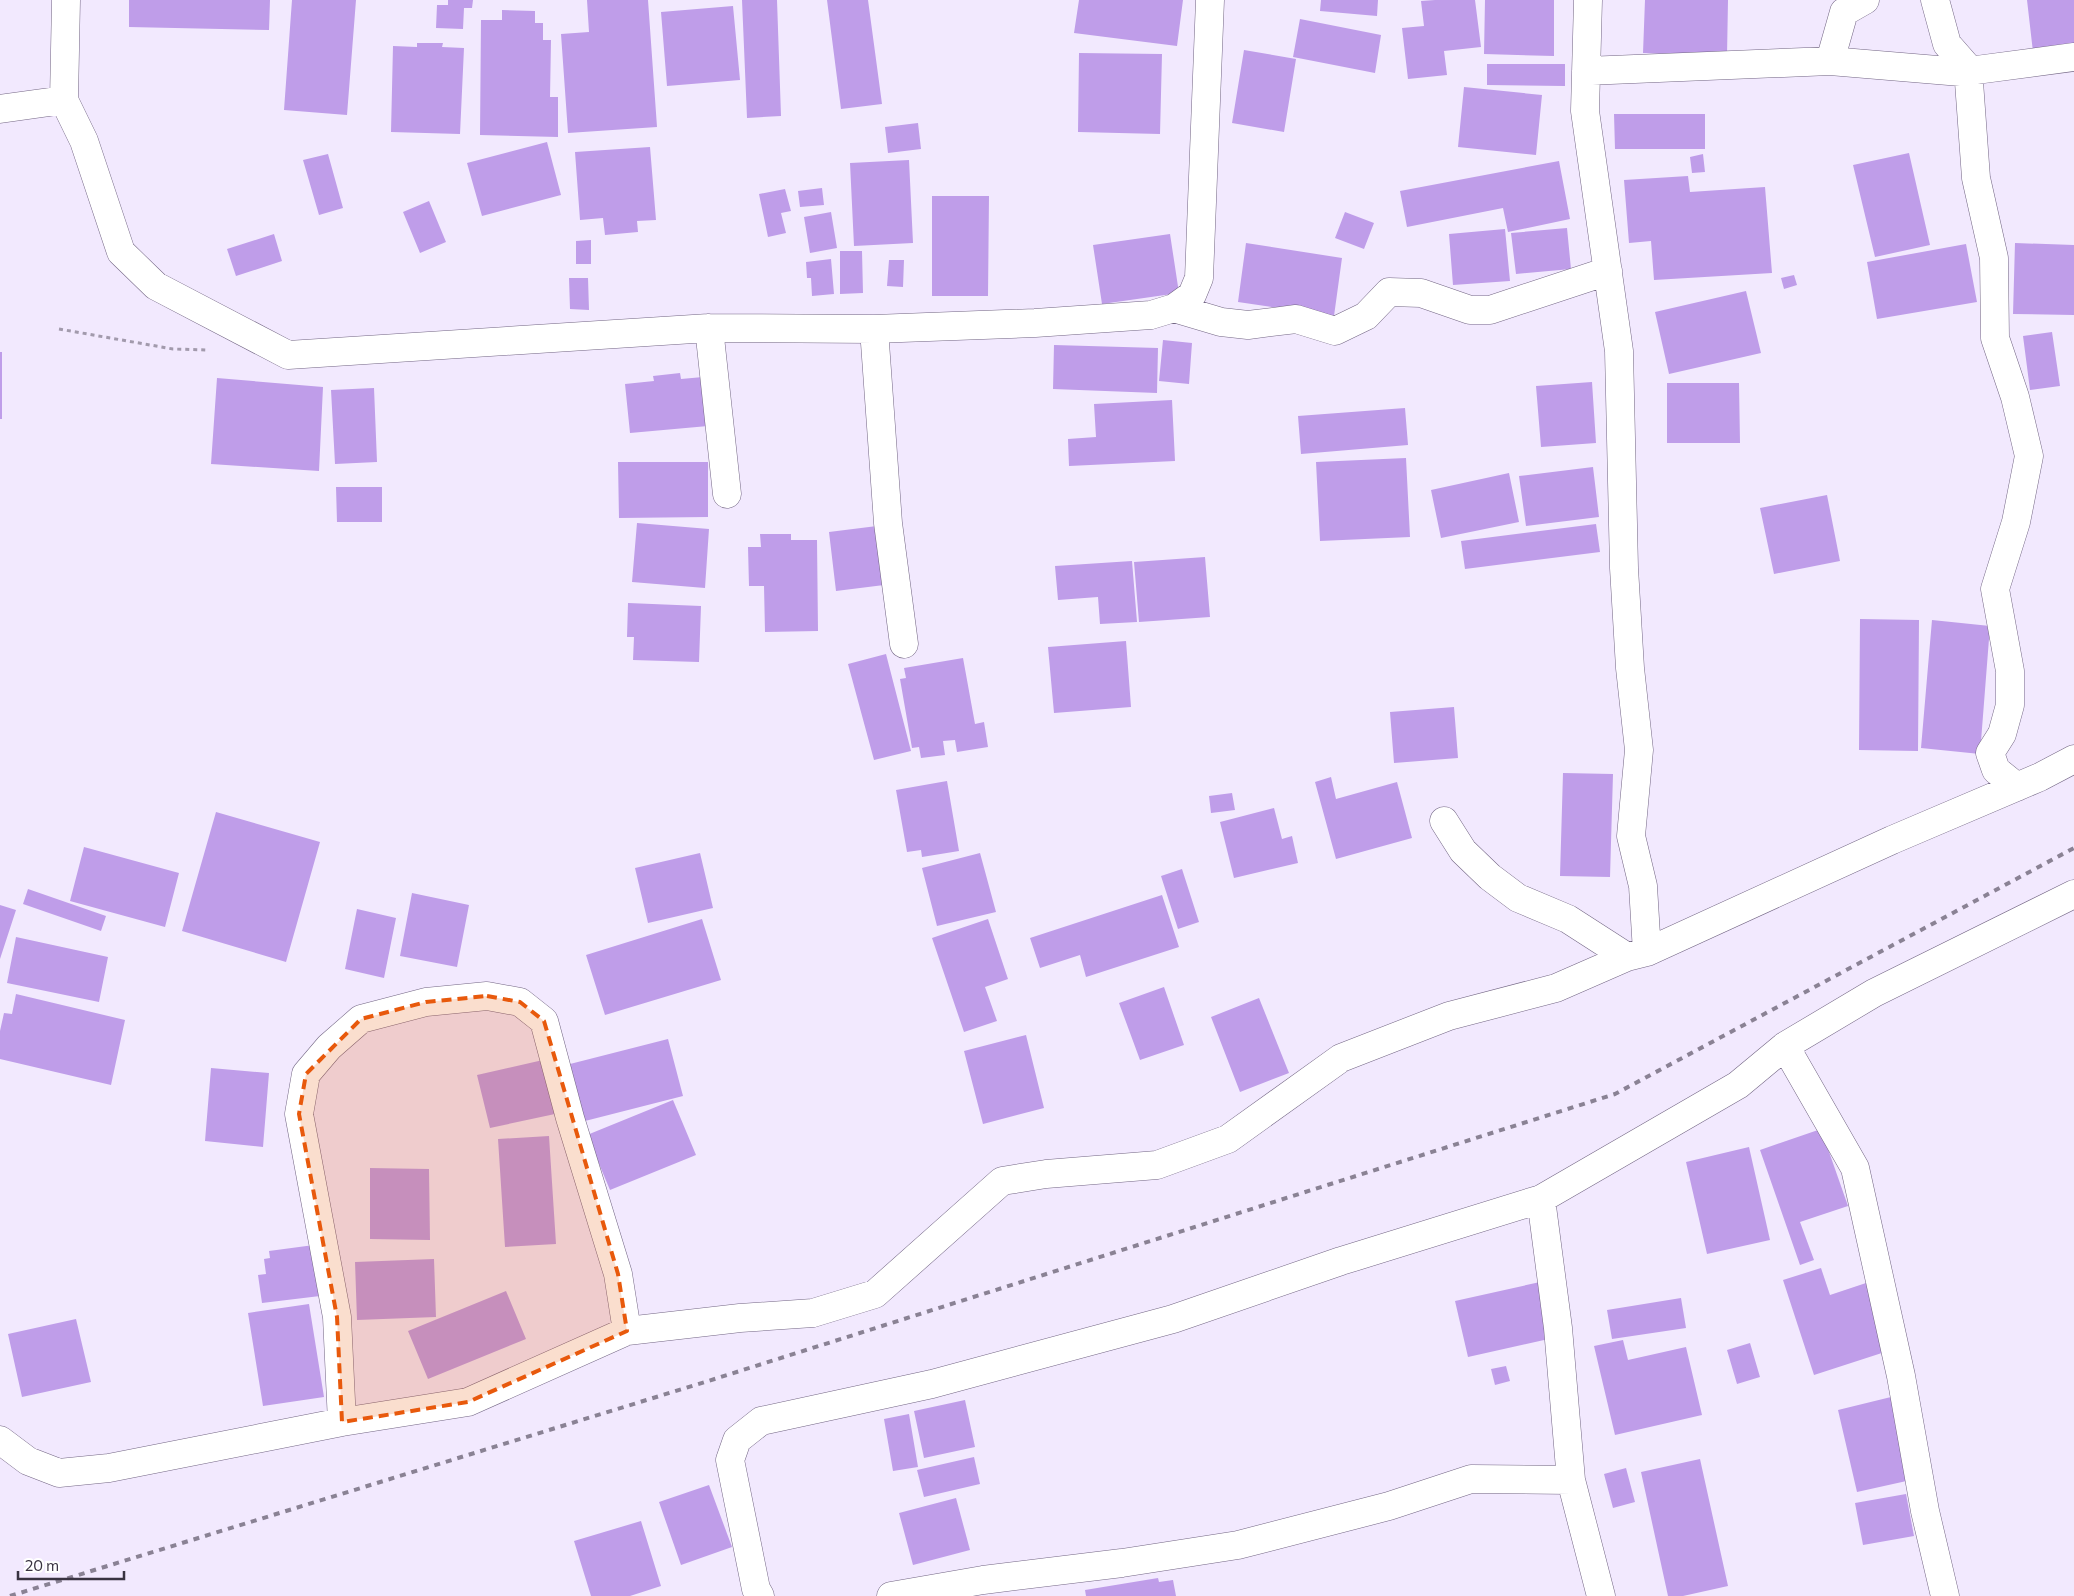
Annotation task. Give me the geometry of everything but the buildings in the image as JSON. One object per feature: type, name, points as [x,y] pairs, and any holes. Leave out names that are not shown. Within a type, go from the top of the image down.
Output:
[{"type":"street","points":[[66,0],[64,100],[84,141],[121,252],[156,286],[288,355],[709,328],[874,329],[1035,323],[1151,315],[1174,308],[1192,295],[1199,278],[1210,0]]},
{"type":"street","points":[[1588,0],[1585,111],[1619,351],[1624,568],[1630,668],[1640,750],[1631,836],[1643,886],[1637,955]]},
{"type":"street","points":[[1830,60],[1838,0]]},
{"type":"street","points":[[1830,60],[1844,12],[1865,0]]},
{"type":"street","points":[[1935,0],[1947,44],[1961,59],[1968,71],[1976,178],[1994,258],[1994,338],[2015,397],[2029,456],[2016,522],[1995,590],[2010,671],[2010,705],[2002,734],[1990,753],[1996,770],[2016,787]]},
{"type":"street","points":[[1586,71],[1830,60],[1968,71],[2074,57]]},
{"type":"street","points":[[0,109],[64,100]]},
{"type":"street","points":[[1174,308],[1221,322],[1248,324],[1296,319],[1335,332],[1366,316],[1389,292],[1421,293],[1470,310],[1490,310],[1608,271]]},
{"type":"street","points":[[709,328],[727,494]]},
{"type":"street","points":[[874,329],[888,523],[904,644]]},
{"type":"street","points":[[0,1440],[28,1461],[59,1473],[109,1468],[342,1422],[468,1402],[627,1331],[740,1318],[813,1313],[875,1294],[1002,1181],[1046,1174],[1157,1165],[1228,1139],[1341,1058],[1449,1016],[1556,988],[1637,955],[1892,840],[2016,787],[2074,759]]},
{"type":"street","points":[[1444,821],[1463,851],[1490,877],[1518,898],[1568,918],[1637,955]]},
{"type":"street","points":[[760,1596],[756,1589],[745,1540],[730,1460],[737,1440],[761,1421],[932,1384],[1173,1319],[1341,1262],[1541,1199],[1738,1085],[1785,1046],[1874,993],[2074,894]]},
{"type":"street","points":[[342,1422],[337,1318],[299,1114],[306,1074],[329,1047],[361,1019],[426,1002],[487,996],[520,1002],[544,1021],[570,1118],[618,1274],[627,1331]]},
{"type":"street","points":[[1785,1046],[1855,1168],[1901,1376],[1925,1511],[1945,1596]]},
{"type":"street","points":[[1541,1199],[1558,1328],[1571,1480],[1601,1596]]},
{"type":"street","points":[[891,1596],[983,1580],[1122,1564],[1238,1545],[1389,1506],[1471,1479],[1571,1480]]},
{"type":"path","points":[[59,329],[173,348],[211,351]]},
{"type":"highlighted area","points":[[487,996],[520,1002],[544,1021],[618,1274],[627,1331],[468,1402],[342,1422],[337,1317],[299,1114],[306,1074],[361,1019],[426,1002]]},
{"type":"railway","points":[[10,1596],[705,1382],[1615,1094],[2074,848]]}]
